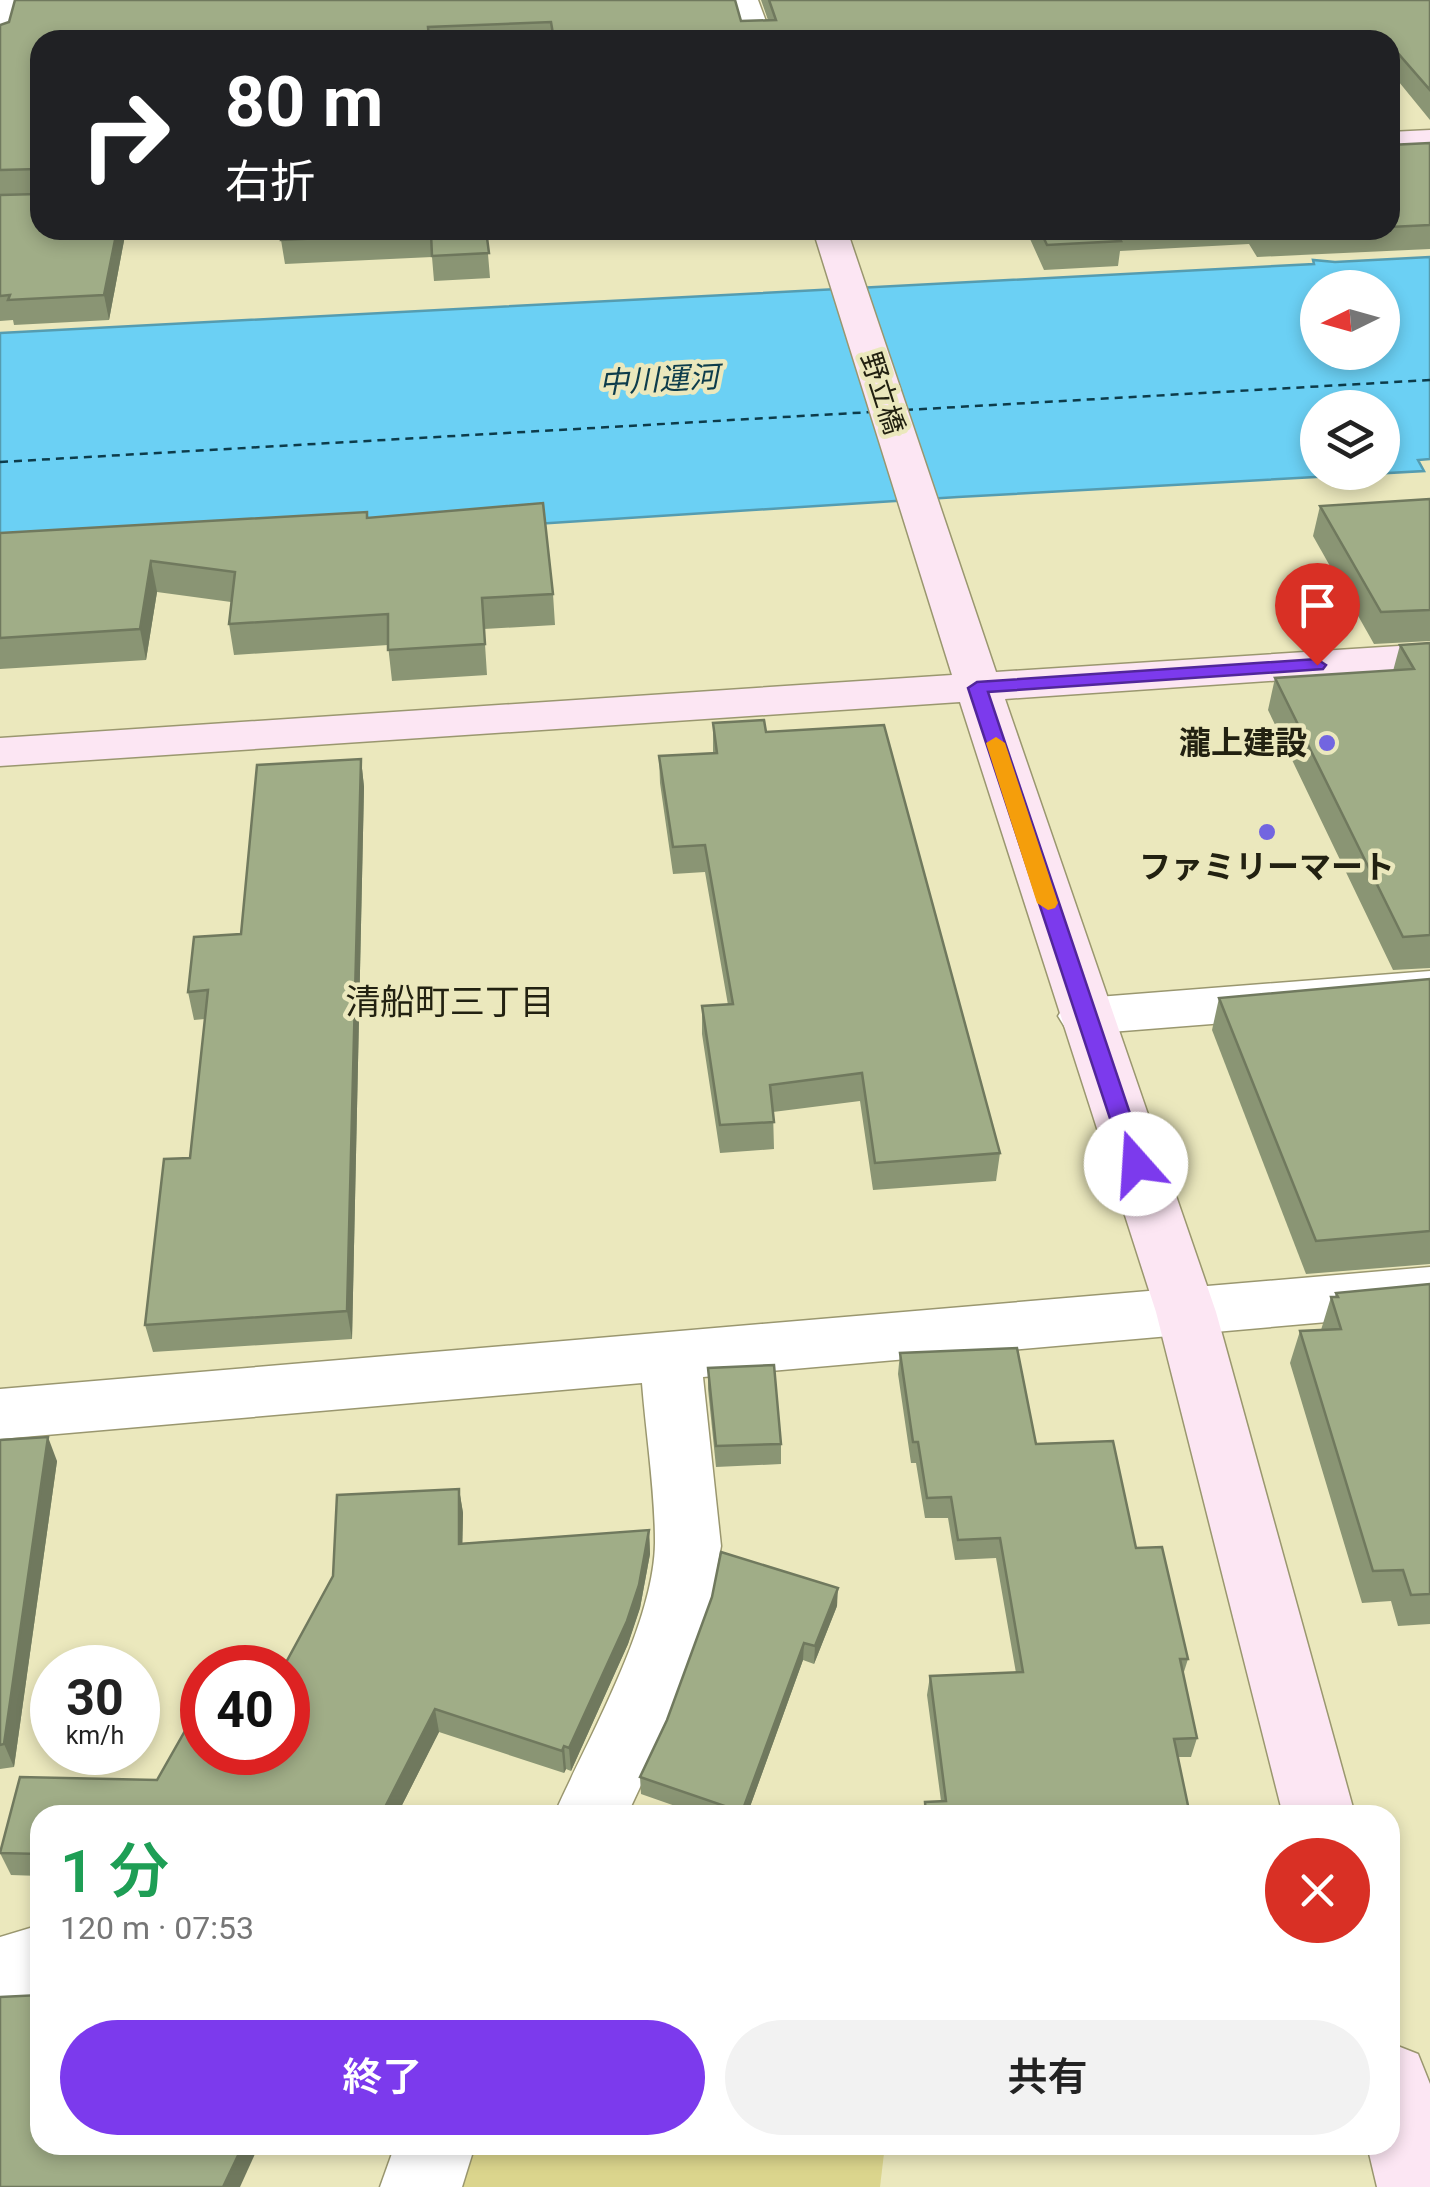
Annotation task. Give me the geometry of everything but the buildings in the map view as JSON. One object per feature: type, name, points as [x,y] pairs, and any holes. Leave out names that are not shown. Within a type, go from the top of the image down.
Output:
[{"type":"street","points":[[0,37],[10,0]]},
{"type":"street","points":[[744,0],[754,30]]},
{"type":"street","points":[[1400,142],[1430,140]]},
{"type":"street","name":"野立橋","points":[[833,240],[1085,1016],[1186,1312],[1316,1805]]},
{"type":"street","points":[[0,752],[1430,658]]},
{"type":"street","points":[[1085,1016],[1430,989]]},
{"type":"street","points":[[0,1414],[1430,1290]]},
{"type":"street","points":[[595,1805],[630,1736],[675,1614],[688,1546],[670,1356]]},
{"type":"street","points":[[0,1974],[30,1965]]},
{"type":"street","points":[[1400,2120],[1418,2187]]},
{"type":"street","points":[[420,2187],[431,2155]]},
{"type":"shaded area","points":[[472,2155],[884,2155],[880,2187],[460,2187]]},
{"type":"water","name":"中川運河","points":[[1430,257],[1430,459],[1418,460],[1424,471],[1400,472],[1400,390],[1300,390],[1300,478],[0,558],[0,333],[1314,264],[1313,260]]},
{"type":"ferry route","points":[[905,410],[1430,380]]},
{"type":"ferry route","points":[[0,462],[872,412]]},
{"type":"slow traffic","points":[[996,743],[1048,903]]},
{"type":"place","name":"瀧上建設","points":[[1327,743]]},
{"type":"place","name":"ファミリーマート","points":[[1267,832]]},
{"type":"district","name":"清船町三丁目","points":[[450,1002]]},
{"type":"route","points":[[1136,1164],[977,688],[1317,665]]}]
